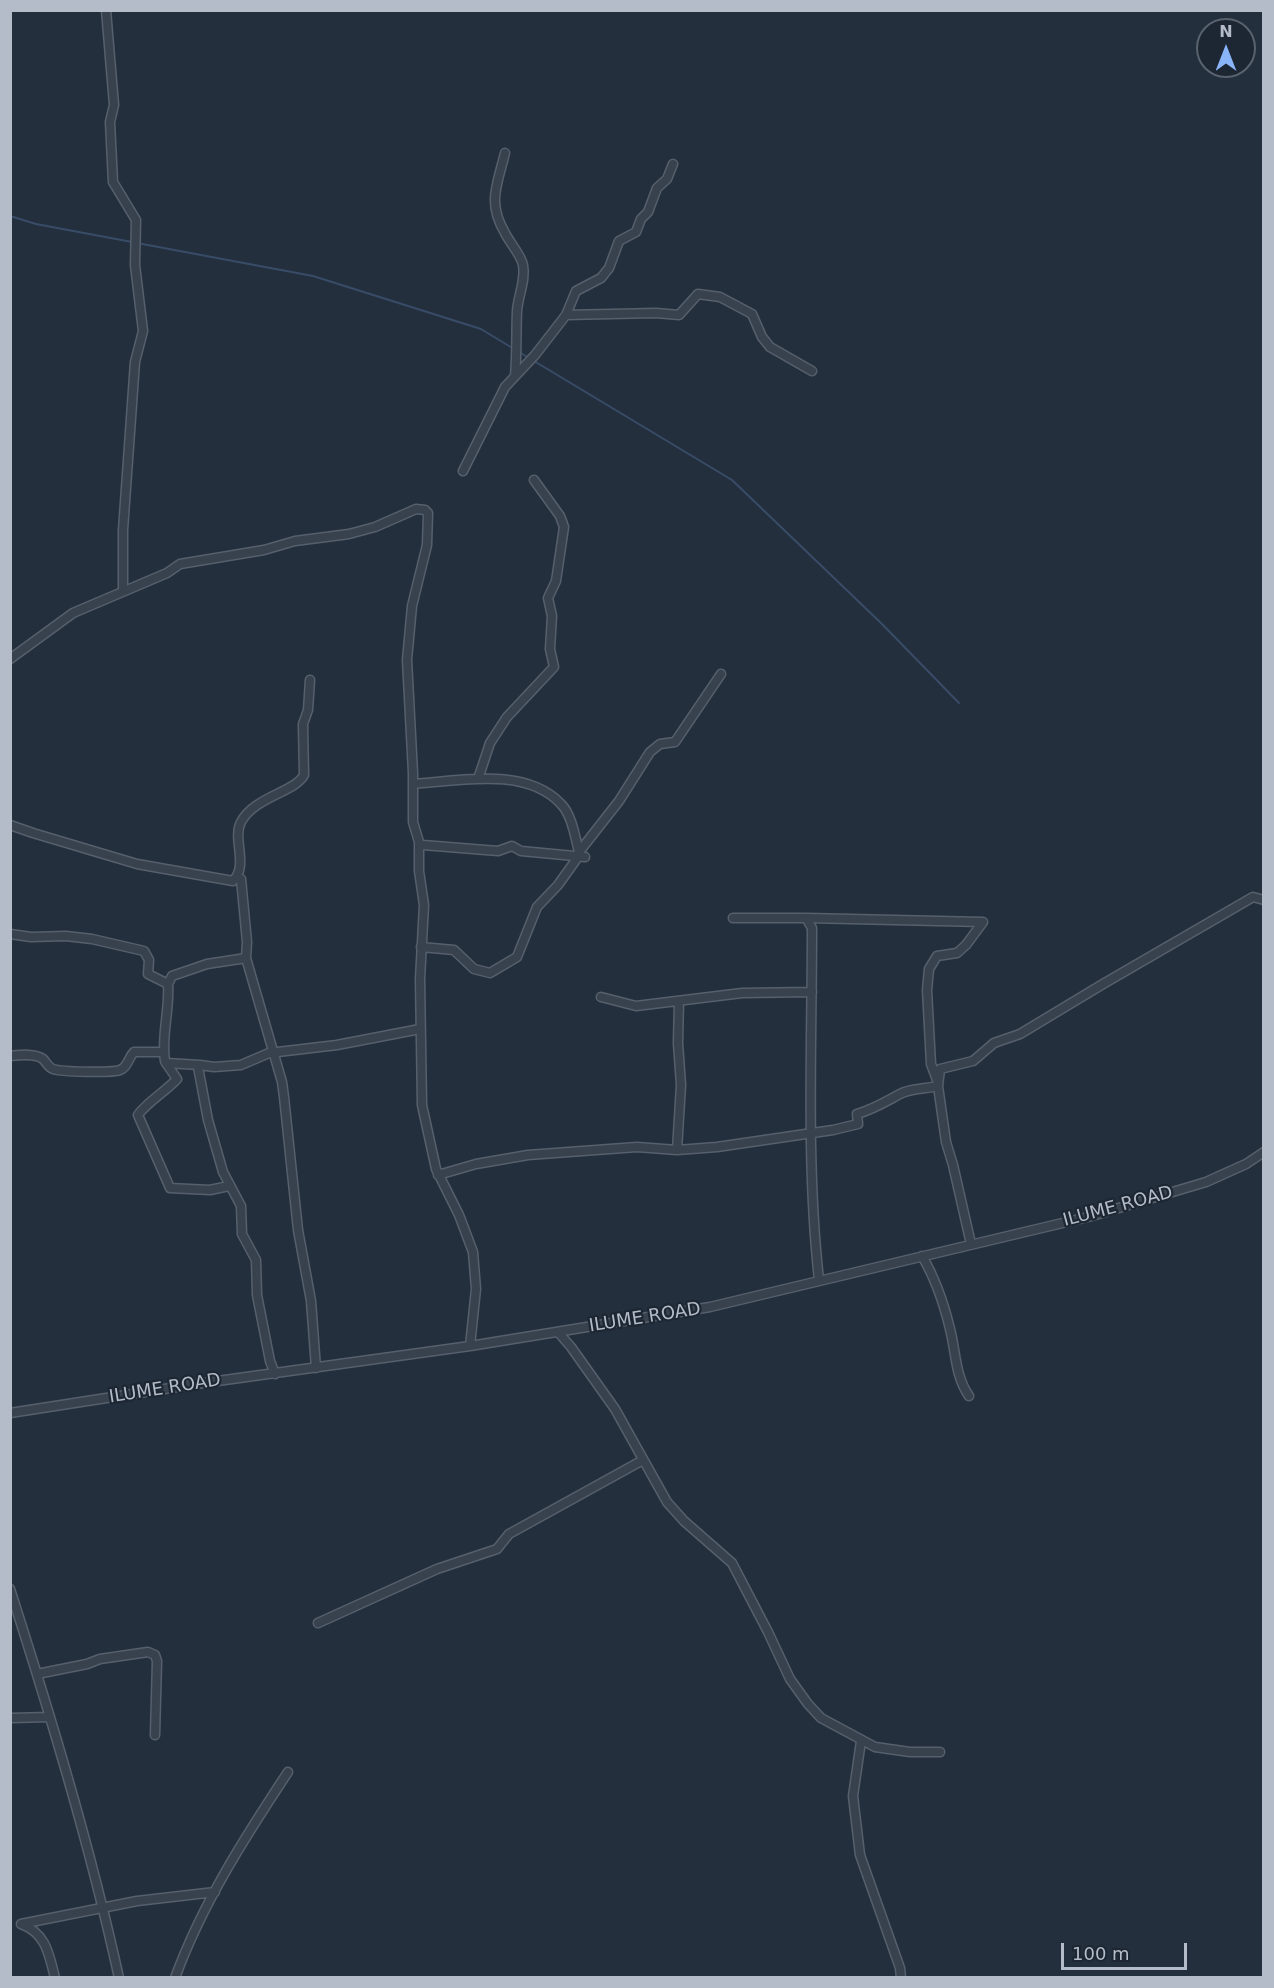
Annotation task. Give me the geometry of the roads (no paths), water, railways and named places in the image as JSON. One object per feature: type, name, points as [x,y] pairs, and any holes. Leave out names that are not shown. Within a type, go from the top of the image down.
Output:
[{"type":"street","points":[[106,10],[114,105],[110,122],[114,182],[136,220],[135,265],[143,331],[135,362],[123,530],[123,591]]},
{"type":"street","points":[[505,153],[495,186],[494,209],[503,231],[523,264],[517,310],[518,351],[515,377]]},
{"type":"street","points":[[463,471],[505,387],[535,355],[566,315],[576,291],[601,278],[609,268],[619,241],[636,232],[641,219],[648,212],[657,188],[667,179],[673,164]]},
{"type":"street","points":[[566,315],[656,313],[679,315],[698,294],[720,297],[752,314],[762,337],[770,347],[812,371]]},
{"type":"street","points":[[478,779],[490,743],[507,717],[554,667],[550,649],[552,616],[548,598],[556,580],[564,527],[560,516],[534,480]]},
{"type":"street","points":[[10,659],[73,613],[167,573],[180,564],[264,550],[295,541],[349,534],[375,527],[416,509],[425,510],[428,513],[427,545],[412,606],[407,660],[413,822],[419,842],[419,871],[424,905],[420,1029],[422,1106],[438,1175],[459,1215],[473,1252],[476,1289],[470,1346]]},
{"type":"street","points":[[421,947],[454,950],[474,969],[490,973],[517,957],[537,907],[558,885],[581,855],[650,752],[660,744],[675,742],[721,674]]},
{"type":"street","points":[[10,825],[137,864],[233,881],[238,876],[241,821],[263,800],[296,784],[302,780],[304,775],[303,724],[308,710],[310,680]]},
{"type":"street","points":[[413,784],[498,778],[519,781],[561,803],[581,855]]},
{"type":"street","points":[[423,845],[498,850],[512,846],[521,851],[581,855]]},
{"type":"street","points":[[241,879],[247,942],[246,958],[284,1097],[298,1230],[311,1301],[316,1368]]},
{"type":"street","points":[[937,1083],[940,1069],[973,1061],[994,1043],[1020,1034],[1253,897],[1263,900]]},
{"type":"street","points":[[733,918],[983,922],[957,953],[937,956],[929,969],[927,990],[931,1064],[937,1083],[946,1142],[971,1244]]},
{"type":"street","points":[[806,918],[812,928],[811,1133],[813,1228],[819,1280]]},
{"type":"street","points":[[10,934],[31,937],[66,936],[139,949],[147,954],[148,974],[168,984]]},
{"type":"street","points":[[229,1186],[210,1190],[170,1188],[138,1115],[177,1079],[166,1063],[164,1052],[168,984],[172,976],[198,967],[246,958]]},
{"type":"street","points":[[601,997],[636,1006],[742,993],[812,992]]},
{"type":"street","points":[[677,1150],[681,1085],[678,1043],[679,1001]]},
{"type":"street","points":[[166,1063],[214,1067],[241,1065],[273,1053],[337,1045],[420,1029]]},
{"type":"street","points":[[10,1056],[42,1058],[52,1068],[61,1071],[108,1072],[127,1066],[134,1053],[164,1052]]},
{"type":"street","points":[[200,1065],[198,1070],[211,1132],[229,1186],[241,1206],[242,1234],[256,1260],[257,1295],[270,1361],[275,1374]]},
{"type":"street","points":[[438,1175],[476,1164],[528,1155],[638,1148],[677,1150],[717,1147],[811,1133],[858,1124],[857,1114],[881,1106],[901,1093],[937,1083]]},
{"type":"street","name":"ILUME ROAD","points":[[10,1413],[203,1383],[470,1346],[710,1307],[1092,1216],[1206,1182],[1246,1164],[1263,1152]]},
{"type":"street","points":[[922,1256],[943,1307],[958,1372],[963,1388],[969,1396]]},
{"type":"street","points":[[558,1332],[615,1409],[667,1502],[684,1521],[732,1563],[790,1679],[821,1718],[875,1747],[894,1751],[940,1752]]},
{"type":"street","points":[[318,1623],[437,1569],[496,1549],[509,1534],[643,1460]]},
{"type":"street","points":[[10,1589],[50,1717],[119,1977]]},
{"type":"street","points":[[37,1674],[87,1664],[100,1659],[148,1652],[154,1655],[157,1662],[155,1735]]},
{"type":"street","points":[[10,1718],[50,1717]]},
{"type":"street","points":[[861,1741],[853,1796],[860,1854],[902,1977]]},
{"type":"street","points":[[175,1977],[215,1892],[252,1826],[288,1772]]},
{"type":"street","points":[[21,1924],[102,1906],[173,1895],[215,1892]]},
{"type":"street","points":[[11,1923],[28,1926],[43,1938],[51,1956],[55,1977]]},
{"type":"waterway","points":[[10,216],[36,224],[132,242]]},
{"type":"waterway","points":[[137,243],[313,276],[481,329],[514,349]]},
{"type":"waterway","points":[[519,352],[529,358]]},
{"type":"waterway","points":[[534,361],[732,480],[882,624],[959,703]]}]
